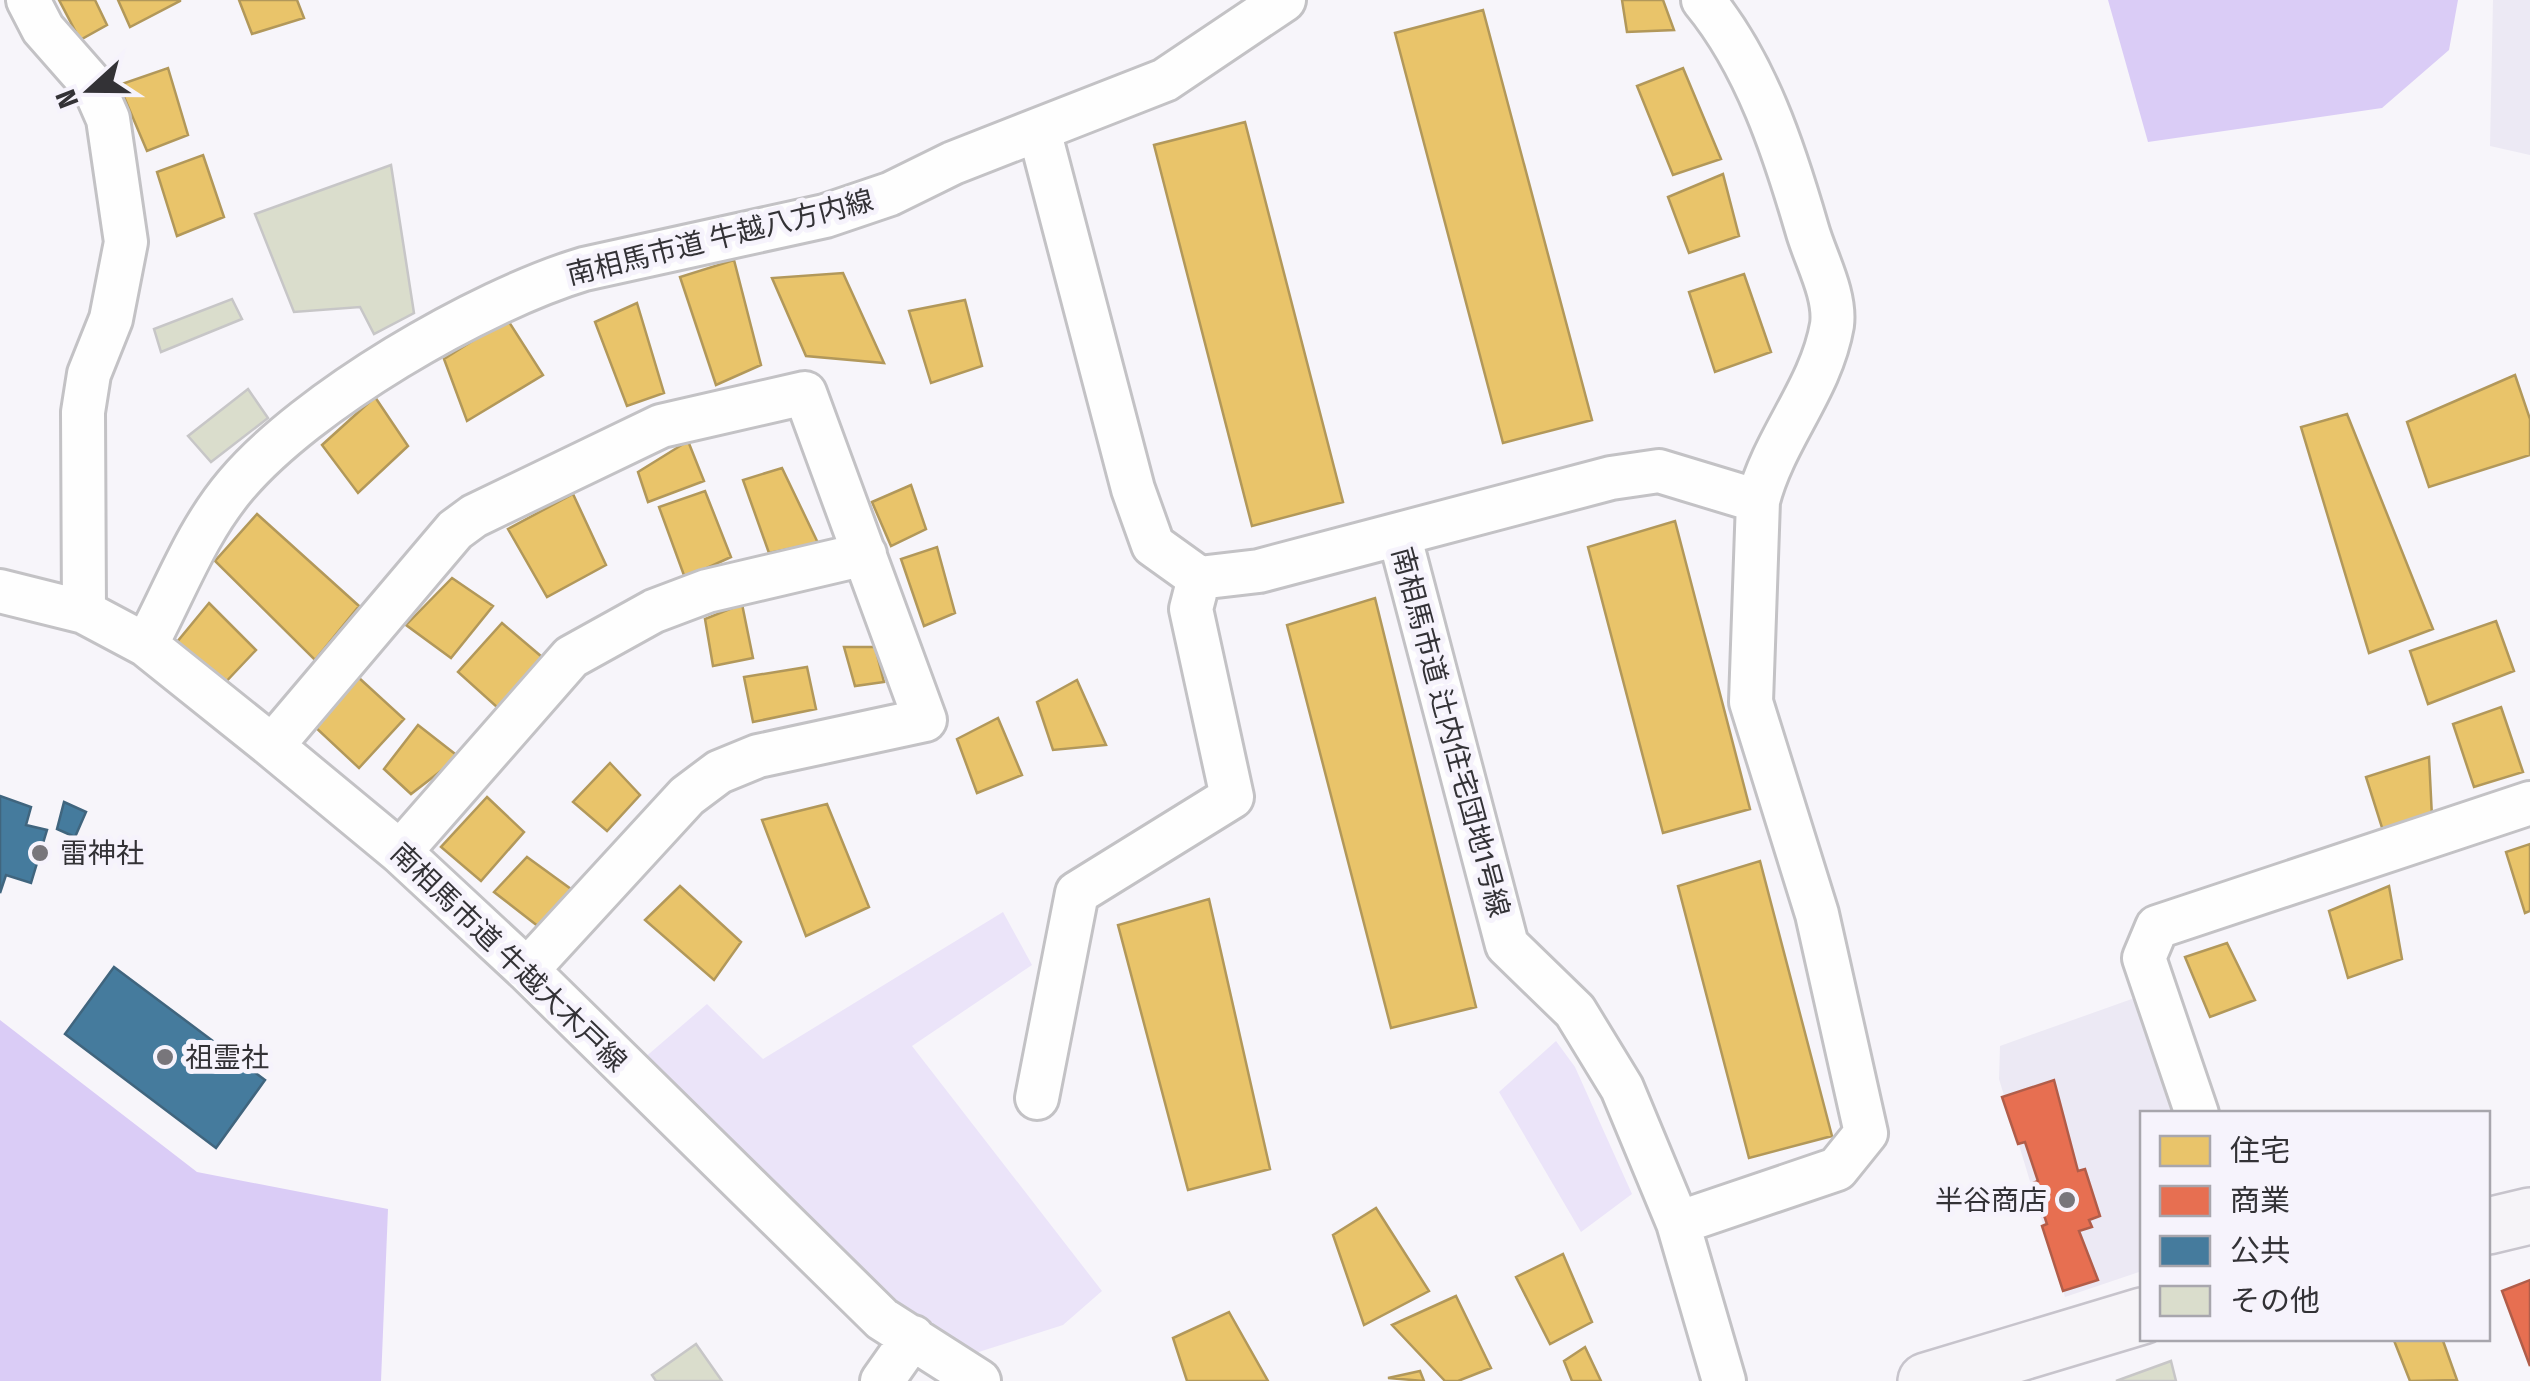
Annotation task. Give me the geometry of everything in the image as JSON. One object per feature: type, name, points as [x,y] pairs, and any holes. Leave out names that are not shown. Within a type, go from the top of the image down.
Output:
[{"type":"main road","points":[[2490,1226],[2530,1216]]},
{"type":"main road","points":[[1930,1380],[2140,1317]]},
{"type":"street","points":[[28,0],[43,28],[94,87],[108,119],[126,242],[111,318],[89,374],[83,412],[84,612]]},
{"type":"street","name":"南相馬市道 牛越八方内線","points":[[146,645],[198,539],[236,485],[335,400],[443,331],[552,278],[825,216],[890,194],[953,163],[1165,80],[1284,0]]},
{"type":"street","points":[[1678,1224],[1837,1170],[1866,1133],[1817,914],[1751,702],[1758,500],[1776,450],[1812,388],[1832,322],[1824,276],[1794,176],[1761,100],[1718,19],[1703,0]]},
{"type":"street","points":[[1036,1098],[1078,893],[1232,797],[1191,609],[1199,578],[1153,544],[1142,520],[1038,130]]},
{"type":"street","points":[[272,746],[455,530],[544,478],[661,426],[805,393],[925,720],[758,756],[719,772],[687,796],[527,970]]},
{"type":"street","points":[[1399,534],[1611,478],[1658,471],[1758,500]]},
{"type":"street","name":"南相馬市道 辻内住宅団地1号線","points":[[1199,578],[1260,571],[1399,534],[1508,944],[1575,1011],[1622,1088],[1678,1224],[1724,1381]]},
{"type":"street","points":[[400,852],[572,658],[588,647],[654,611],[708,591],[865,554]]},
{"type":"street","name":"南相馬市道 牛越大木戸線","points":[[0,591],[84,612],[146,645],[272,746],[400,852],[527,970],[882,1319],[979,1381]]},
{"type":"street","points":[[2196,1111],[2144,958],[2157,927],[2530,803]]},
{"type":"street","points":[[882,1381],[913,1337]]},
{"type":"shaded area","points":[[2108,0],[2458,0],[2449,50],[2382,108],[2148,142]]},
{"type":"shaded area","points":[[2493,0],[2530,0],[2530,155],[2490,146]]},
{"type":"shaded area","points":[[1003,912],[1032,965],[912,1046],[1102,1291],[1063,1325],[963,1357],[870,1291],[636,1065],[707,1004],[763,1059]]},
{"type":"shaded area","points":[[2143,995],[2182,1111],[2140,1111],[2140,1272],[2065,1297],[1999,1079],[2000,1046]]},
{"type":"shaded area","points":[[0,1020],[197,1172],[388,1209],[381,1381],[0,1381]]},
{"type":"shaded area","points":[[1556,1041],[1575,1067],[1632,1194],[1581,1232],[1499,1092]]},
{"type":"building: 住宅","points":[[59,0],[95,0],[107,25],[80,40]]},
{"type":"building: 住宅","points":[[118,0],[180,0],[180,1],[130,27]]},
{"type":"building: 住宅","points":[[239,0],[297,0],[304,18],[252,34]]},
{"type":"building: 住宅","points":[[1622,0],[1663,0],[1674,30],[1627,32]]},
{"type":"building: 住宅","points":[[1483,10],[1592,420],[1503,443],[1395,33]]},
{"type":"building: 住宅","points":[[168,68],[188,135],[147,151],[119,85]]},
{"type":"building: 住宅","points":[[1683,68],[1721,159],[1673,175],[1637,86]]},
{"type":"building: 住宅","points":[[1245,122],[1343,502],[1252,526],[1154,145]]},
{"type":"building: 住宅","points":[[203,155],[224,217],[177,236],[157,172]]},
{"type":"building: 住宅","points":[[1723,174],[1739,236],[1689,253],[1668,197]]},
{"type":"building: 住宅","points":[[734,260],[761,365],[716,385],[680,277]]},
{"type":"building: 住宅","points":[[843,273],[884,363],[806,356],[772,278]]},
{"type":"building: 住宅","points":[[1744,274],[1771,352],[1715,372],[1689,292]]},
{"type":"building: 住宅","points":[[965,300],[982,366],[931,383],[909,311]]},
{"type":"building: 住宅","points":[[637,303],[664,393],[627,406],[595,322]]},
{"type":"building: 住宅","points":[[507,319],[543,375],[467,421],[444,359]]},
{"type":"building: 住宅","points":[[2515,375],[2530,419],[2530,455],[2429,487],[2407,422]]},
{"type":"building: 住宅","points":[[375,397],[408,446],[358,493],[322,445]]},
{"type":"building: 住宅","points":[[2347,414],[2433,629],[2369,653],[2301,427]]},
{"type":"building: 住宅","points":[[688,441],[704,481],[648,502],[638,472]]},
{"type":"building: 住宅","points":[[782,468],[818,543],[769,553],[743,480]]},
{"type":"building: 住宅","points":[[911,485],[926,529],[891,546],[872,502]]},
{"type":"building: 住宅","points":[[705,491],[731,557],[685,578],[659,507]]},
{"type":"building: 住宅","points":[[573,494],[606,565],[547,597],[508,529]]},
{"type":"building: 住宅","points":[[257,514],[359,606],[315,660],[215,561]]},
{"type":"building: 住宅","points":[[1675,521],[1750,809],[1663,833],[1588,547]]},
{"type":"building: 住宅","points":[[937,547],[955,613],[924,626],[901,559]]},
{"type":"building: 住宅","points":[[452,578],[493,606],[451,658],[406,625]]},
{"type":"building: 住宅","points":[[1375,598],[1476,1007],[1391,1028],[1287,625]]},
{"type":"building: 住宅","points":[[209,603],[256,650],[221,687],[177,642]]},
{"type":"building: 住宅","points":[[742,604],[753,658],[713,666],[705,619]]},
{"type":"building: 住宅","points":[[2496,621],[2514,671],[2428,704],[2410,651]]},
{"type":"building: 住宅","points":[[502,623],[542,657],[498,708],[458,672]]},
{"type":"building: 住宅","points":[[844,647],[875,647],[884,682],[855,686]]},
{"type":"building: 住宅","points":[[807,667],[816,709],[753,722],[744,677]]},
{"type":"building: 住宅","points":[[358,677],[404,719],[359,768],[314,726]]},
{"type":"building: 住宅","points":[[1077,680],[1106,745],[1053,750],[1037,702]]},
{"type":"building: 住宅","points":[[2501,707],[2523,772],[2474,787],[2453,724]]},
{"type":"building: 住宅","points":[[998,718],[1022,775],[977,793],[957,739]]},
{"type":"building: 住宅","points":[[418,725],[459,757],[411,794],[384,769]]},
{"type":"building: 住宅","points":[[2429,757],[2432,817],[2384,834],[2366,777]]},
{"type":"building: 住宅","points":[[610,763],[640,795],[607,831],[573,802]]},
{"type":"building: 住宅","points":[[487,797],[524,832],[481,881],[441,847]]},
{"type":"building: 住宅","points":[[827,804],[869,907],[806,936],[762,820]]},
{"type":"building: 住宅","points":[[2530,844],[2530,911],[2525,913],[2506,852]]},
{"type":"building: 住宅","points":[[527,857],[571,889],[539,927],[494,892]]},
{"type":"building: 住宅","points":[[1760,861],[1832,1136],[1749,1158],[1678,886]]},
{"type":"building: 住宅","points":[[680,886],[741,942],[714,980],[645,920]]},
{"type":"building: 住宅","points":[[2389,886],[2402,959],[2348,978],[2329,911]]},
{"type":"building: 住宅","points":[[1209,899],[1270,1169],[1188,1190],[1118,925]]},
{"type":"building: 住宅","points":[[2227,943],[2255,1000],[2210,1017],[2185,957]]},
{"type":"building: 住宅","points":[[1376,1208],[1429,1291],[1364,1325],[1333,1235]]},
{"type":"building: 住宅","points":[[1563,1254],[1592,1322],[1550,1344],[1516,1277]]},
{"type":"building: 住宅","points":[[1456,1296],[1491,1368],[1458,1381],[1445,1381],[1392,1325]]},
{"type":"building: 住宅","points":[[1229,1312],[1268,1381],[1187,1381],[1173,1338]]},
{"type":"building: 住宅","points":[[2394,1341],[2443,1341],[2457,1380],[2410,1381]]},
{"type":"building: 住宅","points":[[1585,1347],[1601,1381],[1572,1381],[1564,1361]]},
{"type":"building: 住宅","points":[[1420,1371],[1424,1381],[1388,1378]]},
{"type":"building: 商業","name":"半谷商店","points":[[2054,1080],[2078,1171],[2085,1169],[2100,1216],[2089,1220],[2092,1227],[2079,1231],[2098,1280],[2063,1291],[2042,1226],[2047,1224],[2033,1183],[2038,1181],[2025,1142],[2018,1144],[2002,1097]]},
{"type":"building: 商業","points":[[2530,1280],[2530,1366],[2502,1291]]},
{"type":"building: 公共","points":[[0,796],[31,807],[26,825],[47,830],[31,883],[6,875],[0,893]]},
{"type":"building: 公共","points":[[64,802],[86,812],[75,837],[57,829]]},
{"type":"building: 公共","name":"祖霊社","points":[[114,967],[265,1080],[216,1148],[65,1034]]},
{"type":"building: その他","points":[[391,165],[414,313],[374,334],[360,307],[294,312],[255,214]]},
{"type":"building: その他","points":[[232,299],[242,319],[161,352],[154,329]]},
{"type":"building: その他","points":[[248,389],[268,418],[211,462],[188,436]]},
{"type":"building: その他","points":[[696,1344],[722,1381],[656,1381],[652,1375]]},
{"type":"building: その他","points":[[2171,1361],[2176,1381],[2116,1381]]},
{"type":"place","name":"雷神社","points":[[40,853]]},
{"type":"place","name":"祖霊社","points":[[165,1057]]},
{"type":"place","name":"半谷商店","points":[[2067,1200]]}]
